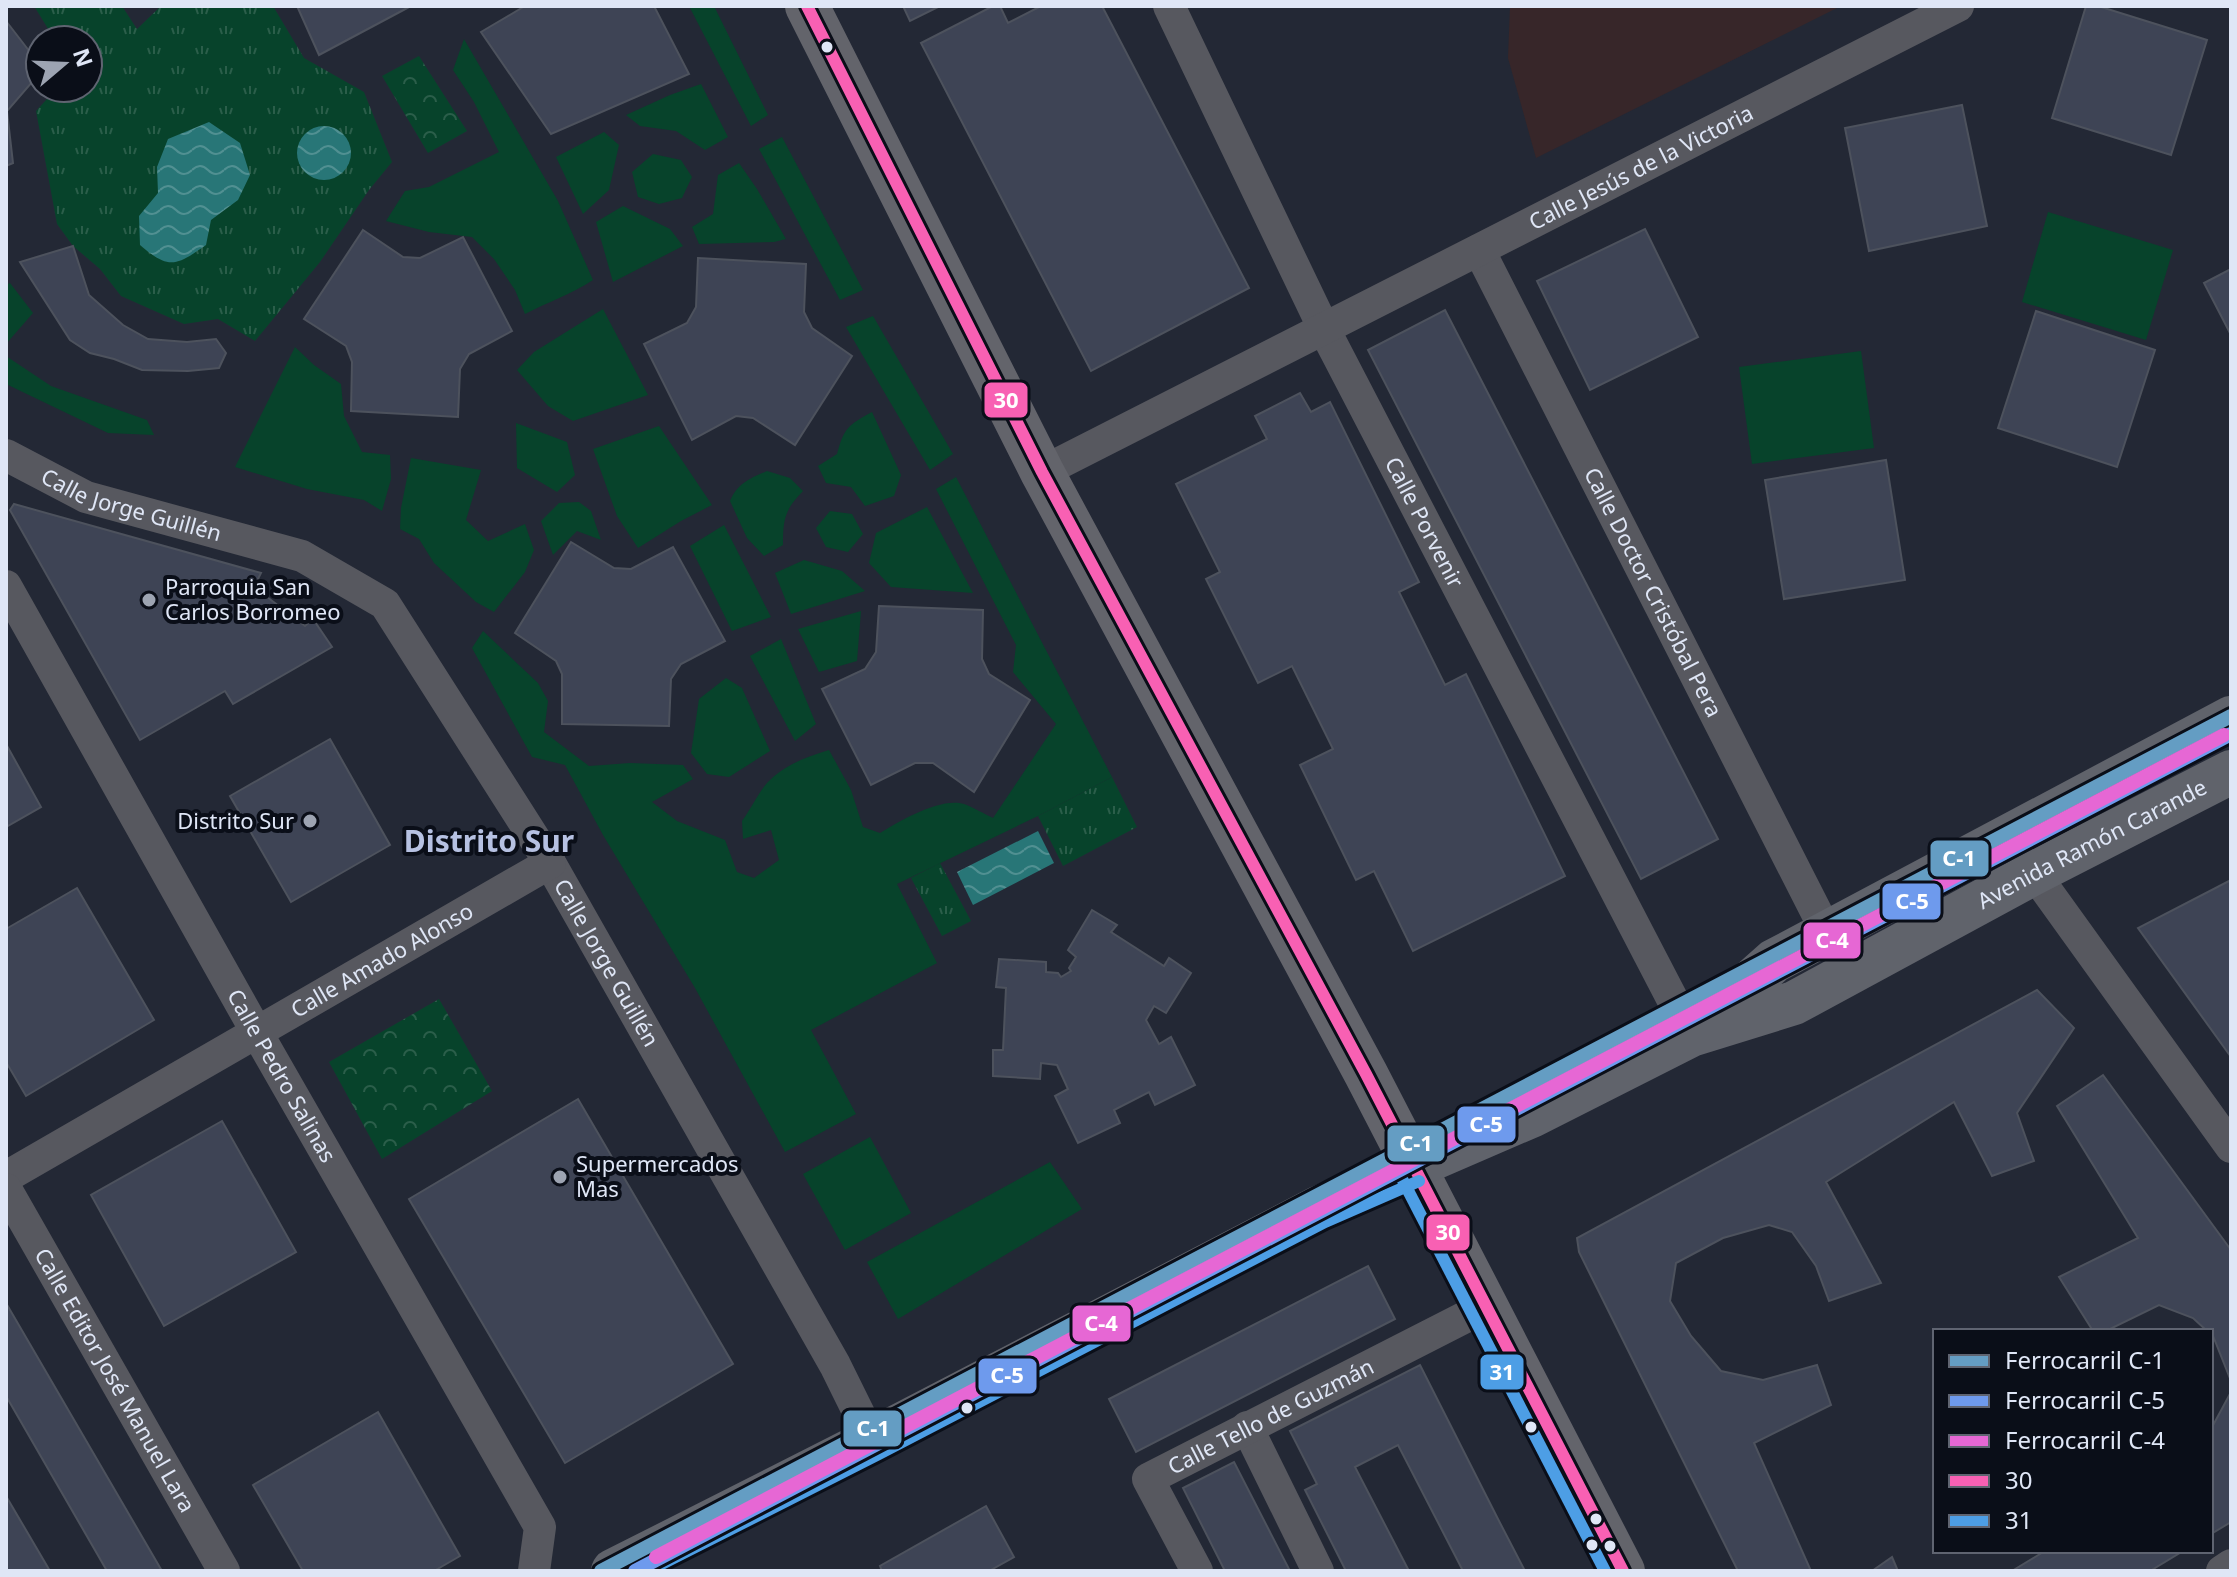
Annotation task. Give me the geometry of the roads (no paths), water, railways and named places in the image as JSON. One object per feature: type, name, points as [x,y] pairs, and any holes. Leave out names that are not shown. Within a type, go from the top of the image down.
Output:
[{"type":"main road","name":"Avenida Ramón Carande","points":[[1691,1035],[1774,961],[2231,718]]},
{"type":"main road","name":"Avenida Ramón Carande","points":[[613,1571],[1318,1208],[1531,1116],[1691,1035],[1794,1003],[2034,873],[2231,772]]},
{"type":"street","points":[[807,6],[1042,472],[1413,1166],[1623,1571]]},
{"type":"street","name":"Calle Porvenir","points":[[1169,6],[1324,329],[1691,1035]]},
{"type":"street","name":"Calle Jesús de la Victoria","points":[[1042,472],[1958,6]]},
{"type":"street","name":"Calle Doctor Cristóbal Pera","points":[[1479,250],[1827,933]]},
{"type":"street","name":"Calle Jorge Guillén","points":[[6,455],[86,497],[302,556],[385,604],[550,863],[835,1365],[872,1440]]},
{"type":"street","name":"Calle Pedro Salinas","points":[[6,586],[540,1527],[534,1571]]},
{"type":"street","name":"Calle Amado Alonso","points":[[6,1177],[550,863]]},
{"type":"street","points":[[2034,873],[2231,1147]]},
{"type":"street","name":"Calle Editor José Manuel Lara","points":[[6,1189],[224,1571]]},
{"type":"street","name":"Calle Tello de Guzmán","points":[[1197,1571],[1148,1479],[1485,1307]]},
{"type":"street","points":[[1247,1427],[1318,1571]]},
{"type":"street","points":[[2222,1571],[2231,1565]]},
{"type":"water","points":[[209,122],[240,143],[250,175],[238,200],[211,220],[206,245],[180,261],[166,262],[140,245],[139,216],[158,193],[157,167],[168,139]]},
{"type":"water","points":[[324,126],[343,134],[351,153],[343,172],[324,180],[305,172],[297,153],[305,134]]},
{"type":"water","points":[[1038,831],[1054,863],[973,905],[957,872]]},
{"type":"rail line","name":"C-1","points":[[601,1571],[2231,716]]},
{"type":"rail line","name":"C-5","points":[[635,1571],[2231,734]]},
{"type":"rail line","name":"C-4","points":[[656,1557],[2224,735]]},
{"type":"place","name":"Parroquia San Carlos Borromeo","points":[[149,600]]},
{"type":"place","name":"Distrito Sur","points":[[310,821]]},
{"type":"place","name":"Supermercados Mas","points":[[560,1177]]},
{"type":"district","name":"Distrito Sur","points":[[489,842]]}]
